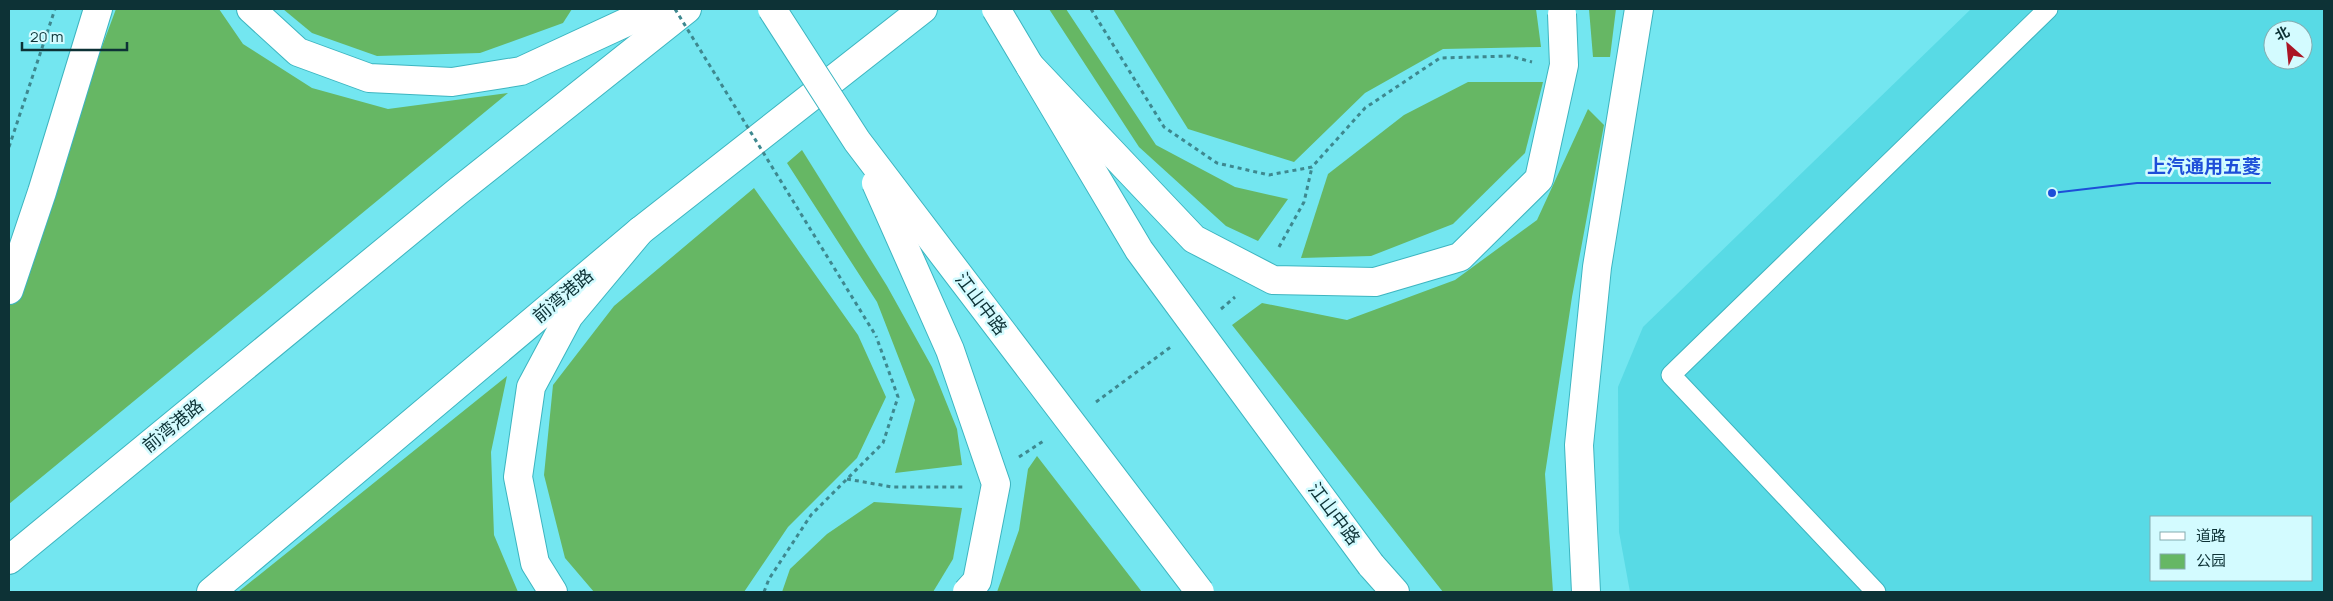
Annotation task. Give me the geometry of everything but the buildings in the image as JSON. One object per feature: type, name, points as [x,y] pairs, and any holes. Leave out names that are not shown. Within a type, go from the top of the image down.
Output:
[{"type":"main road","points":[[9,290],[42,192],[98,9]]},
{"type":"main road","points":[[251,9],[298,52],[369,78],[452,82],[521,71],[655,9]]},
{"type":"main road","name":"前湾港路","points":[[9,560],[458,192],[687,9]]},
{"type":"main road","name":"江山中路","points":[[772,9],[857,141],[1200,592]]},
{"type":"main road","name":"前湾港路","points":[[211,592],[640,231],[924,9]]},
{"type":"main road","name":"江山中路","points":[[996,9],[1139,250],[1371,565],[1395,592]]},
{"type":"main road","points":[[1586,592],[1579,445],[1597,267],[1639,9]]},
{"type":"main road","points":[[1030,66],[1194,239],[1273,280],[1375,282],[1460,257],[1539,179],[1564,65],[1562,11]]},
{"type":"main road","points":[[857,141],[950,350],[996,484],[977,581],[967,592]]},
{"type":"main road","points":[[553,592],[535,564],[518,477],[531,387],[569,316],[640,231]]},
{"type":"lane","points":[[1876,592],[1671,375],[2048,9]]},
{"type":"path","points":[[9,147],[55,9]]},
{"type":"path","points":[[675,9],[876,336],[898,397],[883,443],[811,515],[769,579],[764,592]]},
{"type":"path","points":[[1091,9],[1164,127],[1217,163],[1269,175],[1312,167]]},
{"type":"path","points":[[1274,252],[1281,245],[1304,202],[1312,167],[1365,108],[1440,58],[1510,56],[1539,64]]},
{"type":"path","points":[[1214,314],[1236,295]]},
{"type":"path","points":[[1090,407],[1176,343]]},
{"type":"path","points":[[1018,458],[1051,436]]},
{"type":"path","points":[[848,479],[892,487],[968,487]]},
{"type":"shaded area","points":[[1971,9],[2324,9],[2324,592],[1630,592],[1619,532],[1618,387],[1643,327]]},
{"type":"green space","points":[[116,9],[219,9],[243,44],[312,88],[388,109],[508,93],[9,504],[9,297]]},
{"type":"green space","points":[[283,9],[572,9],[563,23],[480,53],[377,56],[312,33]]},
{"type":"green space","points":[[1049,9],[1066,9],[1156,145],[1235,187],[1288,199],[1258,241],[1226,226],[1139,147]]},
{"type":"green space","points":[[1113,9],[1536,9],[1541,47],[1443,49],[1365,93],[1294,162],[1188,129]]},
{"type":"green space","points":[[1589,9],[1616,9],[1610,57],[1593,57]]},
{"type":"green space","points":[[1468,82],[1543,82],[1525,153],[1453,224],[1371,256],[1301,258],[1328,174],[1404,115]]},
{"type":"green space","points":[[1588,109],[1604,125],[1572,297],[1545,474],[1553,592],[1443,592],[1232,325],[1262,303],[1347,320],[1455,280],[1537,220]]},
{"type":"green space","points":[[802,150],[887,286],[932,367],[957,429],[962,465],[895,473],[915,400],[877,302],[787,163]]},
{"type":"green space","points":[[754,188],[858,335],[886,397],[857,458],[788,527],[744,592],[594,592],[565,558],[544,475],[553,385],[614,306]]},
{"type":"green space","points":[[507,376],[491,452],[494,535],[518,592],[238,592]]},
{"type":"green space","points":[[1037,456],[1142,592],[997,592],[1019,530],[1028,469]]},
{"type":"green space","points":[[874,502],[962,508],[953,559],[933,592],[782,592],[790,569],[827,534]]},
{"type":"place","name":"上汽通用五菱","points":[[2052,193]]}]
